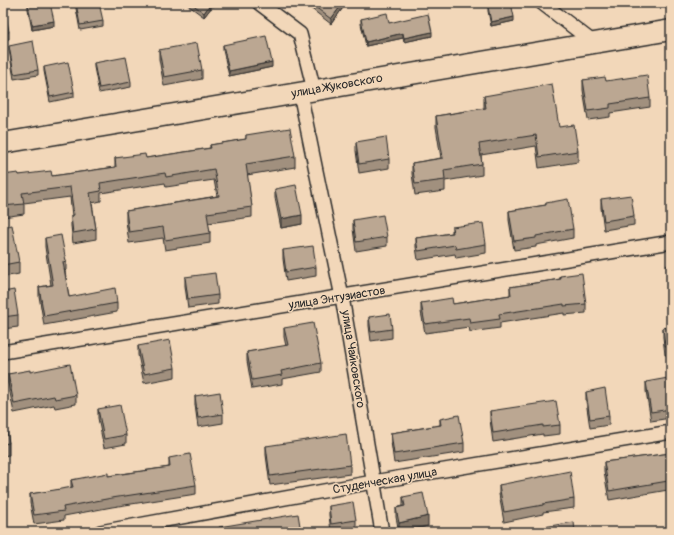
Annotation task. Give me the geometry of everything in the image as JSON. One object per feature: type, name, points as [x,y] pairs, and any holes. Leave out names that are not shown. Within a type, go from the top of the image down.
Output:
[{"type":"main road","name":"улица Жуковского","points":[[3,144],[671,30]]},
{"type":"street","name":"улица Чайковского","points":[[259,3],[300,34],[307,91],[382,532]]},
{"type":"street","points":[[542,3],[594,43]]},
{"type":"street","name":"улица Энтузиастов","points":[[3,352],[671,242]]},
{"type":"street","name":"Студенческая улица","points":[[100,532],[373,482],[671,432]]},
{"type":"building","points":[[50,3],[54,21],[32,25],[28,5]]},
{"type":"building","points":[[76,3],[99,3],[103,21],[80,25]]},
{"type":"building","points":[[191,3],[211,3],[204,13]]},
{"type":"building","points":[[310,3],[343,3],[331,19]]},
{"type":"building","points":[[511,3],[514,17],[491,22],[488,7]]},
{"type":"building","points":[[3,9],[5,9],[9,32],[3,33]]},
{"type":"building","points":[[387,13],[389,23],[428,14],[432,32],[404,38],[403,33],[366,42],[361,19]]},
{"type":"building","points":[[266,36],[272,62],[229,71],[223,45]]},
{"type":"building","points":[[33,41],[38,70],[14,74],[9,46]]},
{"type":"building","points":[[197,43],[202,70],[164,77],[159,50]]},
{"type":"building","points":[[126,57],[131,82],[99,88],[94,63]]},
{"type":"building","points":[[68,62],[74,92],[50,97],[44,67]]},
{"type":"building","points":[[647,75],[650,98],[610,104],[610,108],[588,111],[583,80],[605,77],[606,81]]},
{"type":"building","points":[[552,84],[559,127],[574,125],[578,151],[539,157],[536,135],[479,144],[482,164],[444,170],[445,180],[415,184],[412,163],[443,158],[436,116],[486,108],[484,96]]},
{"type":"building","points":[[290,128],[295,156],[246,164],[252,207],[207,213],[210,233],[165,240],[163,227],[129,232],[126,211],[219,196],[214,169],[166,177],[165,173],[100,183],[101,191],[90,193],[96,229],[73,233],[71,216],[74,215],[70,187],[22,193],[24,204],[3,206],[3,175],[18,173],[19,175],[51,171],[52,176],[116,167],[115,158],[145,154],[146,158],[211,148],[210,145],[246,139],[246,135]]},
{"type":"building","points":[[386,137],[389,159],[359,164],[356,142]]},
{"type":"building","points":[[296,185],[302,215],[281,219],[275,189]]},
{"type":"building","points":[[631,195],[634,216],[604,221],[601,199]]},
{"type":"building","points":[[568,199],[573,229],[536,236],[536,238],[514,241],[509,211],[546,205],[546,203]]},
{"type":"building","points":[[383,215],[387,237],[356,242],[353,220]]},
{"type":"building","points":[[483,223],[486,244],[456,249],[455,245],[418,251],[416,238],[453,233],[452,227]]},
{"type":"building","points":[[12,225],[19,262],[3,265],[3,227]]},
{"type":"building","points":[[61,235],[66,261],[63,262],[69,297],[115,288],[117,303],[44,316],[39,287],[53,285],[45,238]]},
{"type":"building","points":[[313,246],[316,267],[286,272],[283,250]]},
{"type":"building","points":[[671,264],[671,288],[667,265]]},
{"type":"building","points":[[215,273],[218,295],[188,299],[185,277]]},
{"type":"building","points":[[582,273],[586,304],[564,306],[564,304],[499,314],[500,319],[470,323],[469,318],[425,324],[421,303],[452,298],[453,304],[511,295],[510,287],[561,279],[560,276]]},
{"type":"building","points":[[14,290],[18,315],[3,317],[3,292]]},
{"type":"building","points":[[390,314],[392,329],[371,332],[369,317]]},
{"type":"building","points":[[313,323],[321,363],[281,371],[282,375],[252,380],[247,352],[288,345],[284,328]]},
{"type":"building","points":[[671,327],[671,345],[665,346],[663,328]]},
{"type":"building","points":[[170,340],[175,368],[144,374],[138,346]]},
{"type":"building","points":[[70,364],[76,395],[55,399],[54,396],[14,404],[8,374],[30,370],[30,372]]},
{"type":"building","points":[[668,378],[671,409],[651,412],[646,382]]},
{"type":"building","points":[[605,388],[609,416],[590,419],[586,392]]},
{"type":"building","points":[[220,392],[223,414],[198,418],[195,396]]},
{"type":"building","points":[[556,401],[560,425],[543,427],[543,425],[493,433],[490,411]]},
{"type":"building","points":[[120,405],[126,435],[104,439],[98,409]]},
{"type":"building","points":[[459,415],[464,443],[394,454],[391,433],[441,425],[440,419]]},
{"type":"building","points":[[5,419],[9,443],[3,444],[3,420]]},
{"type":"building","points":[[346,434],[350,465],[270,476],[266,446]]},
{"type":"building","points":[[671,453],[671,476],[668,476],[668,481],[609,491],[604,462]]},
{"type":"building","points":[[190,454],[196,485],[63,507],[64,511],[34,515],[30,494],[73,487],[71,480],[108,473],[108,476],[170,467],[169,458]]},
{"type":"building","points":[[570,471],[574,499],[504,512],[499,485]]},
{"type":"building","points":[[423,493],[428,516],[399,523],[396,508],[405,506],[403,497]]},
{"type":"building","points":[[353,502],[356,520],[331,524],[329,506]]},
{"type":"building","points":[[298,514],[301,532],[220,532],[219,527]]},
{"type":"building","points":[[574,522],[575,532],[545,532],[544,527]]}]
